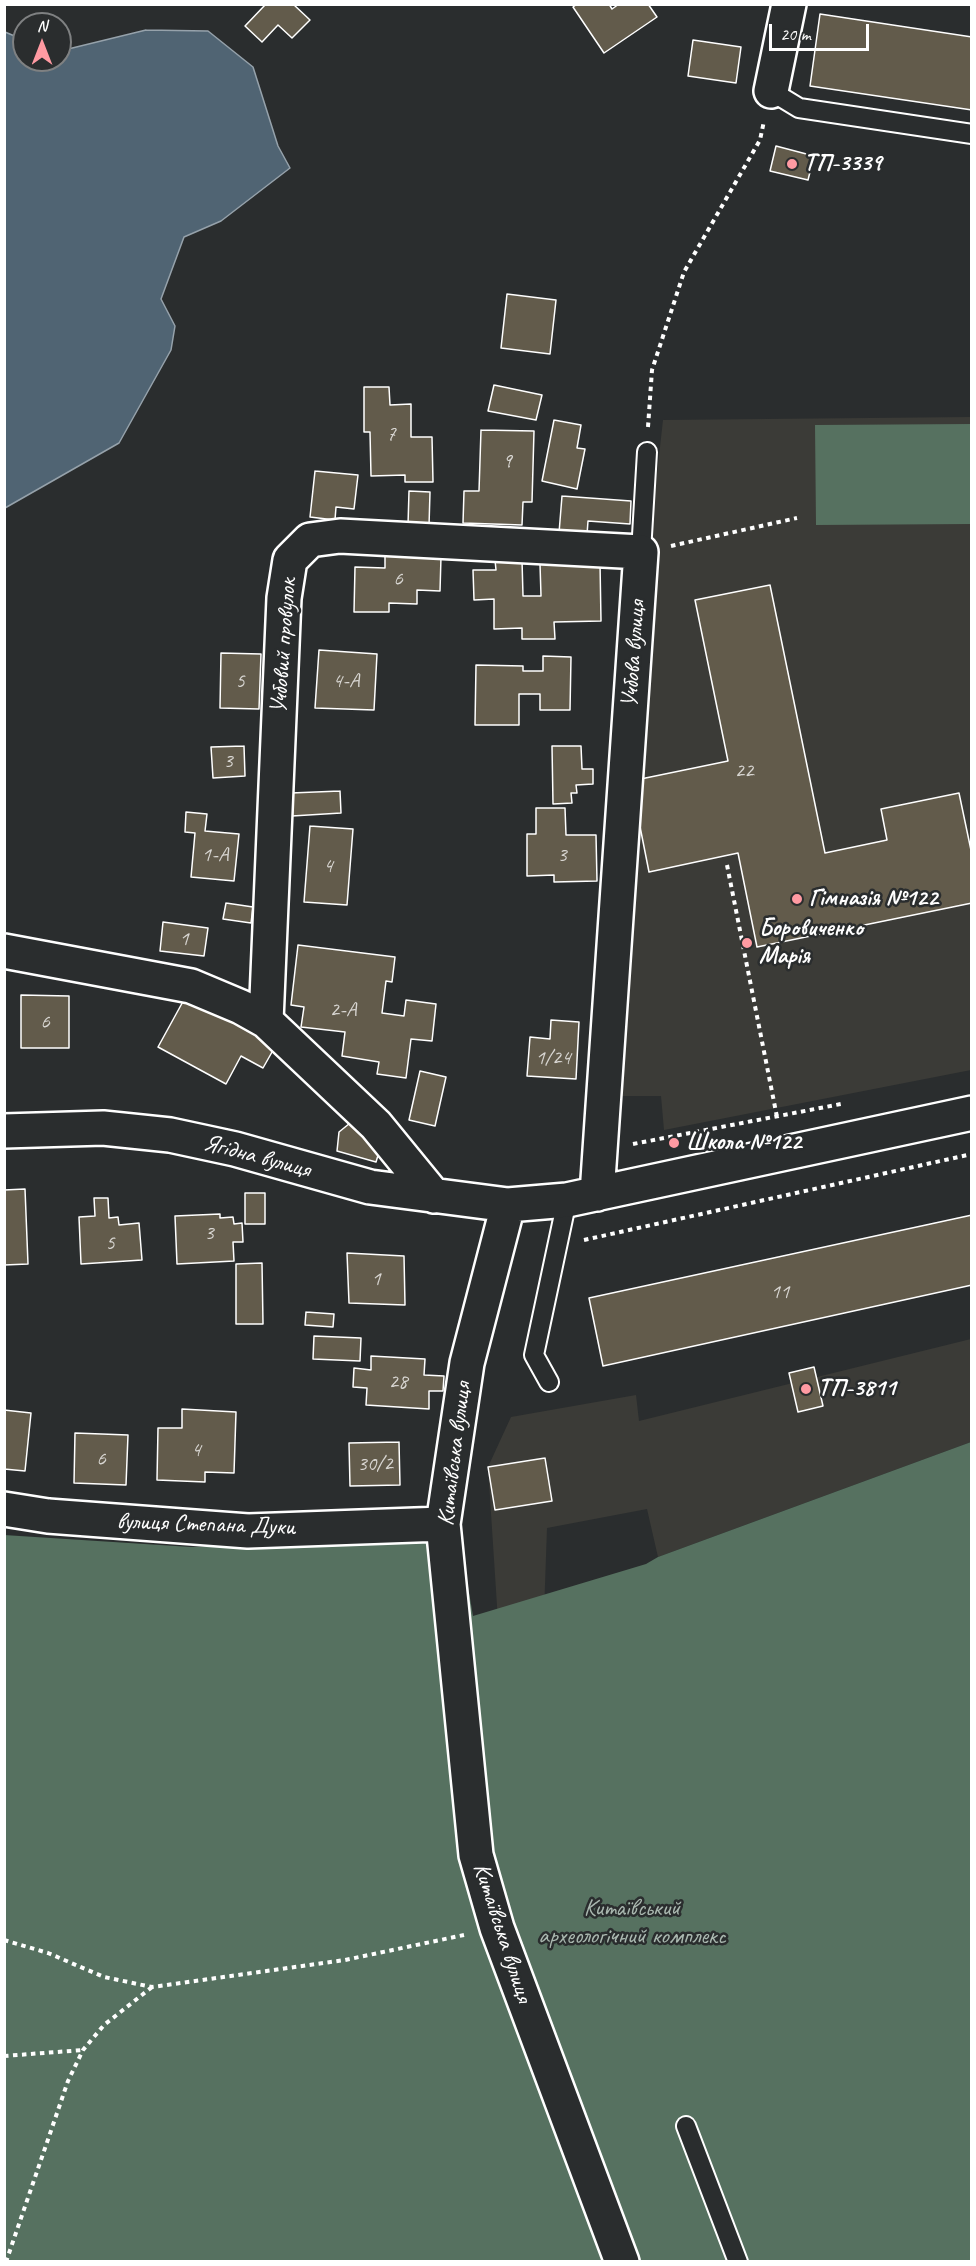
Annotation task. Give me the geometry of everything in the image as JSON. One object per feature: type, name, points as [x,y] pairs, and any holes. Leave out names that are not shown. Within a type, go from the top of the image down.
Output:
[{"type":"street","points":[[771,91],[789,4]]},
{"type":"street","name":"Учбовий провулок","points":[[266,1021],[284,598],[290,560],[310,540],[340,536],[641,552]]},
{"type":"street","name":"Учбова вулиця","points":[[582,1197],[600,1150],[641,552]]},
{"type":"street","points":[[4,951],[191,986],[241,1007],[266,1021],[376,1125],[434,1196]]},
{"type":"street","points":[[508,1205],[582,1197],[972,1113]]},
{"type":"street","name":"Ягідна вулиця","points":[[4,1131],[103,1128],[170,1135],[235,1149],[370,1187],[508,1205]]},
{"type":"street","name":"Китаївська вулиця","points":[[508,1205],[467,1363],[443,1524],[476,1855],[497,1928],[622,2262]]},
{"type":"street","name":"вулиця Степана Дуки","points":[[4,1509],[48,1516],[248,1532],[443,1524]]},
{"type":"lane","points":[[771,91],[799,108],[972,134]]},
{"type":"lane","name":"Учбова вулиця","points":[[641,552],[647,452]]},
{"type":"lane","points":[[549,1382],[534,1355],[557,1246],[582,1197]]},
{"type":"lane","points":[[686,2126],[738,2262]]},
{"type":"path","points":[[647,452],[652,370],[684,272],[760,140]]},
{"type":"path","points":[[641,552],[797,518]]},
{"type":"path","points":[[727,865],[776,1116]]},
{"type":"path","points":[[600,1150],[845,1103]]},
{"type":"path","points":[[557,1246],[972,1154]]},
{"type":"path","points":[[4,1940],[48,1953],[104,1977],[152,1987],[345,1960],[497,1928]]},
{"type":"path","points":[[6,2262],[68,2081],[82,2050],[104,2025],[152,1987]]},
{"type":"path","points":[[4,2056],[82,2050]]},
{"type":"shaded area","name":"Гімназія №122","points":[[971,417],[971,1070],[664,1130],[661,1096],[611,1096],[647,564],[663,420]]},
{"type":"shaded area","points":[[971,1339],[971,1442],[658,1557],[647,1509],[547,1528],[540,1727],[505,1729],[488,1467],[511,1417],[636,1395],[639,1421]]},
{"type":"green space","points":[[971,424],[971,524],[816,525],[815,425]]},
{"type":"green space","name":"Китаївський археологічний комплекс","points":[[971,1442],[971,2261],[5,2261],[4,1535],[191,1547],[460,1539],[473,1616],[646,1564],[658,1557]]},
{"type":"water","points":[[146,30],[208,31],[253,67],[278,146],[290,168],[221,221],[184,237],[161,299],[175,326],[171,350],[119,443],[5,508],[5,32],[12,35],[12,72],[72,72],[72,48]]},
{"type":"building","points":[[266,4],[293,4],[310,20],[292,38],[278,25],[262,42],[245,26]]},
{"type":"building","points":[[577,4],[609,4],[612,9],[619,4],[648,4],[657,17],[604,53],[573,7]]},
{"type":"building","points":[[820,14],[972,37],[972,110],[810,86]]},
{"type":"building","points":[[693,40],[741,47],[736,83],[688,76]]},
{"type":"building","name":"ТП-3339","points":[[776,146],[814,156],[808,180],[770,171]]},
{"type":"building","points":[[507,294],[556,300],[550,354],[501,348]]},
{"type":"building","points":[[494,385],[542,395],[536,420],[488,411]]},
{"type":"building","points":[[364,387],[389,387],[390,405],[411,404],[411,437],[432,437],[433,482],[405,482],[405,475],[371,476],[370,432],[364,432]]},
{"type":"building","points":[[554,420],[581,425],[577,448],[585,449],[577,489],[542,481]]},
{"type":"building","points":[[481,430],[534,431],[532,502],[523,502],[522,525],[463,523],[464,491],[479,491]]},
{"type":"building","points":[[315,471],[358,475],[354,509],[336,507],[335,520],[310,517]]},
{"type":"building","points":[[409,491],[430,492],[429,526],[408,525]]},
{"type":"building","points":[[562,496],[631,501],[630,524],[588,521],[587,535],[559,533]]},
{"type":"building","points":[[385,556],[441,557],[440,591],[417,590],[417,604],[389,603],[389,612],[354,612],[355,567],[385,568]]},
{"type":"building","points":[[495,560],[522,560],[523,596],[541,596],[540,564],[600,563],[601,621],[554,622],[555,639],[522,639],[522,628],[494,629],[494,599],[474,600],[473,570],[496,570]]},
{"type":"building","points":[[770,585],[825,853],[887,840],[881,809],[959,793],[972,855],[972,903],[757,947],[738,853],[649,872],[631,781],[728,761],[695,600]]},
{"type":"building","points":[[319,650],[377,654],[374,710],[315,708]]},
{"type":"building","points":[[221,653],[261,654],[259,709],[220,708]]},
{"type":"building","points":[[543,656],[571,657],[570,710],[540,710],[540,694],[519,694],[519,725],[475,725],[476,665],[523,666],[523,671],[543,671]]},
{"type":"building","points":[[244,746],[245,776],[213,778],[211,747]]},
{"type":"building","points":[[552,746],[581,746],[582,769],[593,769],[593,784],[576,785],[577,793],[571,793],[572,803],[553,804]]},
{"type":"building","points":[[340,791],[341,813],[292,816],[291,793]]},
{"type":"building","points":[[536,808],[565,808],[566,835],[596,835],[597,881],[554,882],[554,875],[527,876],[527,834],[536,834]]},
{"type":"building","points":[[186,812],[207,814],[205,831],[239,834],[234,881],[191,877],[195,833],[185,832]]},
{"type":"building","points":[[310,826],[353,829],[347,905],[304,902]]},
{"type":"building","points":[[226,903],[253,907],[251,923],[223,919]]},
{"type":"building","points":[[163,922],[208,928],[204,956],[160,951]]},
{"type":"building","points":[[298,945],[395,957],[392,982],[386,981],[382,1013],[404,1016],[406,1000],[436,1004],[432,1041],[411,1039],[406,1078],[377,1074],[379,1062],[342,1056],[345,1032],[301,1027],[304,1007],[291,1005]]},
{"type":"building","points":[[21,995],[69,996],[69,1048],[21,1048]]},
{"type":"building","points":[[186,996],[276,1045],[263,1068],[241,1056],[226,1084],[158,1047]]},
{"type":"building","points":[[551,1020],[579,1022],[576,1079],[527,1076],[530,1037],[550,1039]]},
{"type":"building","points":[[420,1071],[446,1077],[435,1126],[409,1120]]},
{"type":"building","points":[[355,1119],[383,1139],[376,1162],[337,1151],[339,1132]]},
{"type":"building","points":[[25,1189],[28,1264],[4,1265],[4,1190]]},
{"type":"building","points":[[245,1193],[265,1193],[265,1224],[245,1224]]},
{"type":"building","points":[[94,1198],[108,1198],[109,1218],[118,1217],[119,1225],[139,1223],[142,1260],[81,1264],[79,1217],[95,1216]]},
{"type":"building","points":[[220,1214],[220,1218],[233,1217],[234,1224],[242,1223],[243,1242],[233,1242],[234,1261],[177,1264],[175,1216]]},
{"type":"building","points":[[972,1215],[972,1285],[603,1366],[589,1298]]},
{"type":"building","points":[[347,1253],[404,1256],[405,1305],[349,1303]]},
{"type":"building","points":[[262,1263],[263,1324],[236,1324],[236,1264]]},
{"type":"building","points":[[306,1312],[334,1314],[333,1327],[305,1325]]},
{"type":"building","points":[[314,1336],[361,1338],[360,1361],[313,1359]]},
{"type":"building","points":[[371,1356],[425,1359],[424,1375],[444,1376],[443,1391],[429,1391],[429,1409],[366,1405],[367,1388],[353,1387],[354,1368],[371,1370]]},
{"type":"building","name":"ТП-3811","points":[[814,1367],[823,1406],[798,1412],[789,1373]]},
{"type":"building","points":[[182,1409],[236,1412],[234,1473],[205,1472],[205,1482],[157,1480],[158,1428],[182,1428]]},
{"type":"building","points":[[4,1410],[31,1413],[25,1471],[4,1469]]},
{"type":"building","points":[[75,1433],[128,1435],[126,1485],[74,1483]]},
{"type":"building","points":[[399,1442],[400,1485],[350,1486],[349,1443]]},
{"type":"building","points":[[545,1458],[552,1501],[495,1510],[488,1467]]},
{"type":"place","name":"ТП-3339","points":[[792,164]]},
{"type":"place","name":"Гімназія №122","points":[[797,899]]},
{"type":"place","name":"Боровиченко Марія","points":[[747,943]]},
{"type":"place","name":"Школа №122","points":[[674,1143]]},
{"type":"place","name":"ТП-3811","points":[[806,1389]]}]
